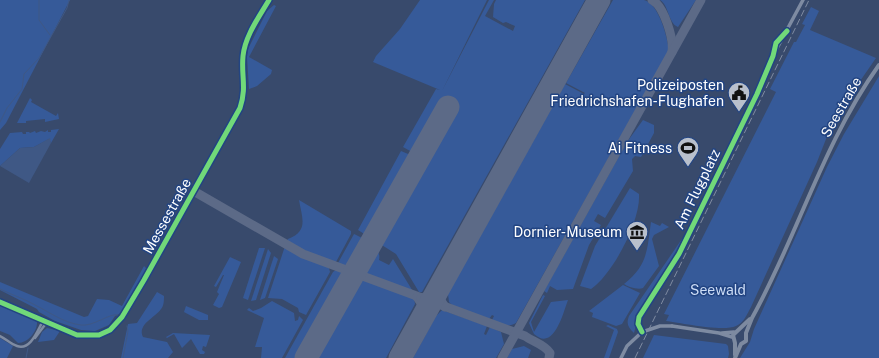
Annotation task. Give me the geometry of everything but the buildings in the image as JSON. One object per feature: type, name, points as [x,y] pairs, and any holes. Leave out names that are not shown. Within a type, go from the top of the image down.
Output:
[{"type":"main road","name":"Seestraße","points":[[746,334],[824,161],[852,106],[879,66]]},
{"type":"main road","points":[[735,358],[735,343],[732,338],[734,332],[739,330],[752,318]]},
{"type":"main road","points":[[735,358],[741,344],[746,341],[746,334],[739,330]]},
{"type":"main road","points":[[735,343],[741,344]]},
{"type":"street","name":"Messestraße","points":[[0,302],[77,335],[99,335],[110,330],[122,318],[240,108],[245,90],[243,64],[244,48],[248,37],[269,0]]},
{"type":"street","name":"Am Flugplatz","points":[[642,332],[638,324],[639,317],[682,247],[757,94],[774,52],[803,0]]},
{"type":"street","points":[[0,336],[20,347],[38,336],[45,321]]},
{"type":"street","points":[[621,358],[628,346],[642,332],[660,326],[672,326],[719,334],[732,338]]},
{"type":"street","points":[[719,334],[734,332]]},
{"type":"green space","points":[[0,0],[70,0],[6,123],[0,130]]},
{"type":"green space","points":[[420,0],[487,0],[442,91],[489,0],[494,0],[485,16],[513,31],[515,26],[506,22],[503,23],[493,17],[494,4],[496,0],[585,0],[422,292],[419,292],[396,254],[358,230],[401,151],[420,159],[421,157],[403,147],[436,89],[440,90],[373,62],[376,56],[400,29]]},
{"type":"green space","points":[[613,0],[644,0],[649,3],[658,14],[661,21],[669,50],[516,323],[504,325],[492,320],[494,316],[492,315],[489,319],[453,306],[449,302],[448,294],[565,84],[584,94],[585,93],[566,83]]},
{"type":"green space","points":[[660,0],[696,0],[678,27],[672,22],[663,2]]},
{"type":"green space","points":[[274,5],[276,6],[249,57],[272,70],[271,74],[257,86],[249,89],[248,49],[267,11]]},
{"type":"green space","name":"Seewald","points":[[811,7],[819,11],[810,30],[876,58],[849,97],[828,134],[817,162],[751,307],[743,321],[739,325],[730,328],[722,328],[666,321],[669,315],[664,314],[776,92],[770,89],[794,42],[796,42],[805,25],[802,24]]},
{"type":"green space","name":"Seewald","points":[[879,76],[879,358],[740,358],[750,342],[754,329],[827,167],[844,134]]},
{"type":"green space","points":[[30,98],[32,100],[31,102],[56,116],[58,113],[59,119],[45,122],[45,119],[26,121],[26,123],[17,123]]},
{"type":"green space","points":[[643,120],[654,125],[654,133],[641,157],[635,156],[632,159],[633,171],[605,218],[598,214],[594,221],[601,225],[589,245],[573,289],[557,290],[550,286],[547,293],[544,291],[627,142]]},
{"type":"green space","points":[[59,129],[51,143],[49,139],[34,147],[20,148],[0,166],[0,149],[10,133],[22,132],[23,134],[26,134],[26,132],[30,133],[35,131],[36,133],[41,131],[45,132],[48,130],[48,132],[51,132],[51,130]]},
{"type":"green space","points":[[630,188],[639,194],[638,205],[635,218],[624,246],[599,282],[591,289],[580,286],[595,246]]},
{"type":"green space","points":[[299,200],[351,231],[351,234],[336,262],[332,264],[286,242],[288,239],[295,236],[302,228]]},
{"type":"green space","points":[[651,222],[660,226],[662,223],[669,227],[654,235],[652,239],[659,266],[643,288],[638,289],[630,287],[624,284],[638,270],[642,263],[647,249]]},
{"type":"green space","points":[[354,234],[375,247],[378,251],[379,260],[389,265],[393,259],[414,293],[339,265],[338,263]]},
{"type":"green space","points":[[684,236],[670,266],[639,313],[634,333],[628,325],[629,316]]},
{"type":"green space","points":[[285,246],[329,268],[330,272],[306,315],[299,312],[298,308],[282,299],[268,298]]},
{"type":"green space","points":[[259,248],[265,248],[248,300],[243,298]]},
{"type":"green space","points":[[268,249],[271,253],[256,300],[251,301]]},
{"type":"green space","points":[[274,256],[278,259],[265,298],[260,300]]},
{"type":"green space","points":[[230,257],[241,262],[222,307],[219,308],[213,305],[219,294],[217,292],[224,275],[216,287],[214,286]]},
{"type":"green space","points":[[144,266],[147,269],[123,312],[115,316],[109,325],[95,331],[81,330],[55,321],[39,312],[37,309],[0,290],[0,282],[84,317],[88,316],[97,299],[109,300],[122,306]]},
{"type":"green space","points":[[336,270],[414,298],[415,304],[386,358],[285,358],[333,272]]},
{"type":"green space","points":[[623,285],[640,293],[622,324],[616,326],[592,317],[593,313],[589,311]]},
{"type":"green space","points":[[157,292],[164,296],[163,305],[162,308],[142,328],[143,337],[167,342],[173,352],[168,358],[121,358],[128,324],[137,323]]},
{"type":"green space","points":[[543,295],[545,296],[531,322],[534,332],[551,302],[568,300],[557,329],[547,338],[541,338],[534,334],[529,323]]},
{"type":"green space","points":[[272,301],[294,313],[295,321],[298,320],[299,316],[303,320],[282,358],[261,358],[262,347],[255,347],[264,318],[247,310],[249,308],[253,311]]},
{"type":"green space","points":[[0,303],[37,321],[36,329],[29,339],[18,343],[10,335],[0,331]]},
{"type":"green space","points":[[186,306],[208,315],[208,320],[199,320],[184,312]]},
{"type":"green space","points":[[442,310],[487,326],[484,334],[486,335],[490,327],[501,332],[504,344],[496,358],[413,358],[436,316]]},
{"type":"green space","points":[[608,325],[617,329],[618,332],[609,358],[604,358],[614,330],[606,326]]},
{"type":"green space","points":[[47,328],[60,331],[54,340],[38,342],[42,332]]},
{"type":"green space","points":[[173,333],[210,335],[206,347],[203,346],[202,350],[205,352],[204,354],[200,354],[191,339],[182,348],[174,334],[167,338],[166,337]]},
{"type":"green space","name":"Seewald","points":[[654,335],[726,344],[728,346],[728,358],[643,358]]},
{"type":"green space","points":[[0,338],[13,346],[7,358],[0,358]]},
{"type":"green space","points":[[524,346],[531,350],[528,358],[507,358],[512,349]]},
{"type":"shaded area","points":[[50,138],[51,143],[29,183],[0,166],[20,148],[34,147]]},
{"type":"waterway","points":[[39,0],[39,20],[50,35]]},
{"type":"waterway","points":[[0,122],[7,108],[22,89],[24,74],[39,58],[67,8],[69,0]]},
{"type":"waterway","points":[[0,289],[28,301],[63,320],[75,324],[91,324],[111,316],[118,315]]},
{"type":"waterway","points":[[123,358],[128,331],[127,326]]},
{"type":"waterway","points":[[26,358],[28,348]]},
{"type":"taxiway","points":[[652,0],[660,9],[667,23],[670,31],[672,52]]},
{"type":"taxiway","points":[[502,358],[701,0]]},
{"type":"taxiway","points":[[197,193],[303,254],[525,336],[548,350],[550,353],[549,358]]},
{"type":"taxiway","points":[[421,298],[433,295],[439,287],[438,296],[445,307]]},
{"type":"taxiway","points":[[417,297],[423,306],[422,317]]},
{"type":"runway","points":[[400,358],[599,0]]},
{"type":"runway","points":[[306,358],[448,107]]},
{"type":"railway","points":[[635,358],[809,0]]},
{"type":"cycle path","points":[[0,302],[77,335],[99,335],[110,330],[122,317],[240,108],[243,94],[243,56],[246,41],[269,0]]},
{"type":"cycle path","points":[[642,332],[638,324],[639,317],[679,254],[757,94],[773,56],[776,43],[787,31]]},
{"type":"place","name":"Polizeiposten Friedrichshafen-Flughafen","points":[[739,112]]},
{"type":"place","name":"Ai Fitness","points":[[688,168]]},
{"type":"place","name":"Dornier-Museum","points":[[637,252]]}]
